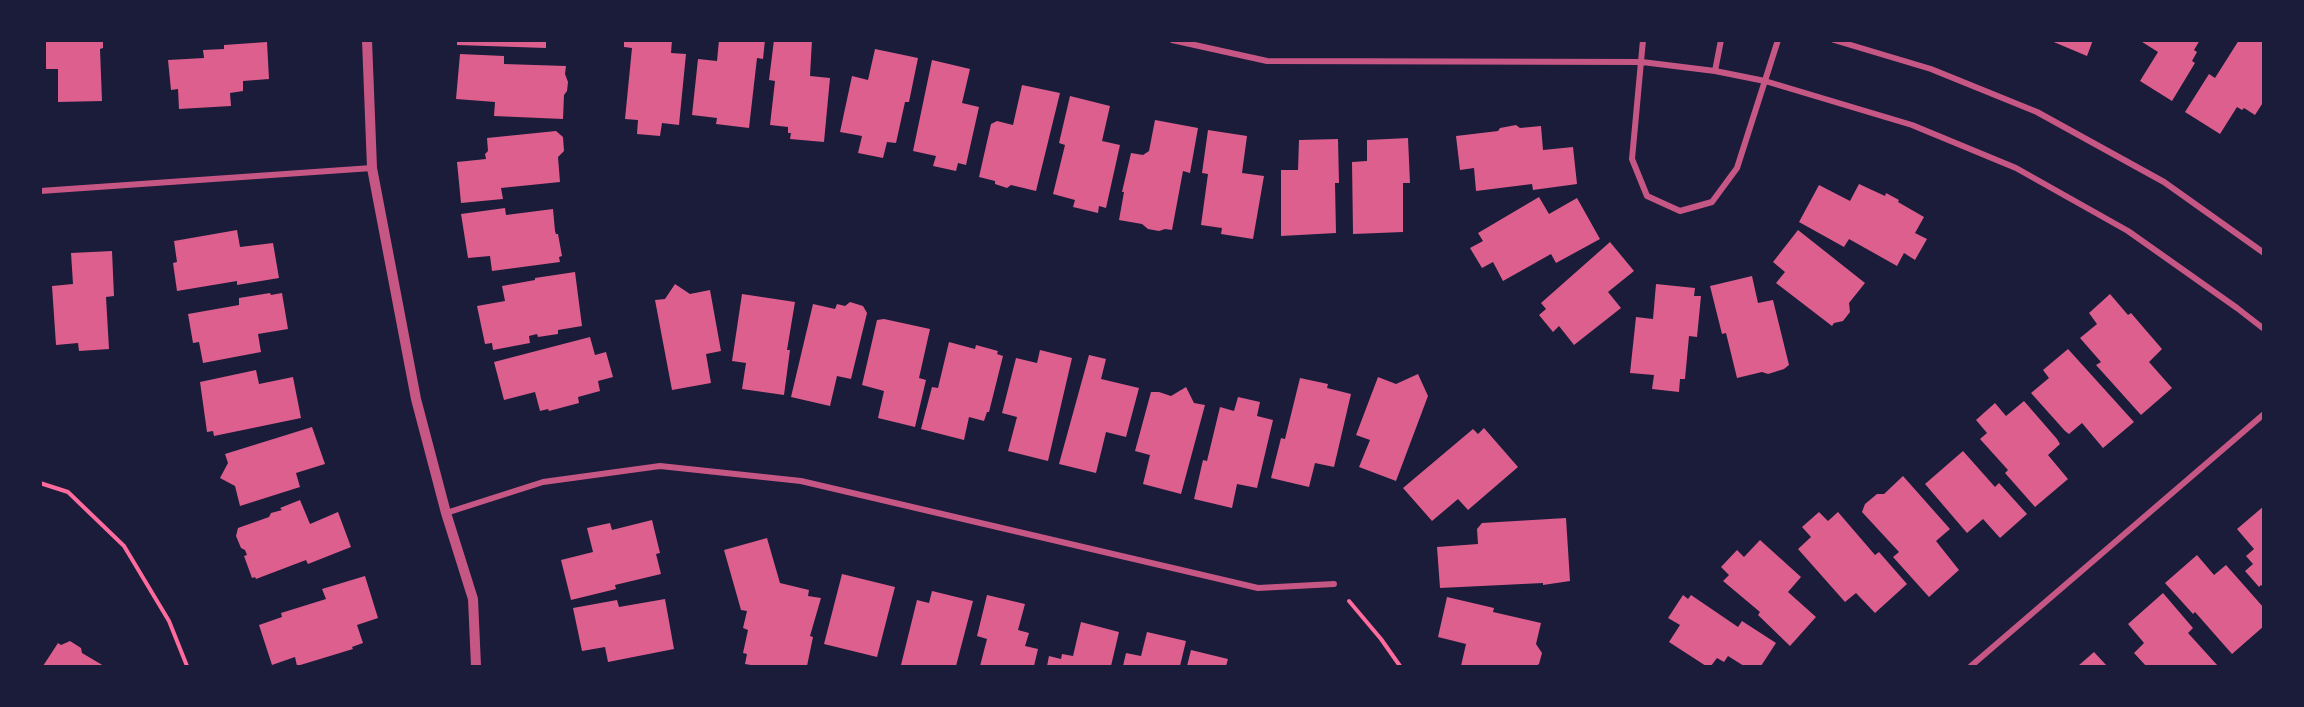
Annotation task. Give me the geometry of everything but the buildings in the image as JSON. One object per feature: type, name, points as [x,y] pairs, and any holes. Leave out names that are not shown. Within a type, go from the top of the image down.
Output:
[{"type":"street","points":[[367,40],[372,168],[416,399],[446,513],[473,599],[476,666]]},
{"type":"street","points":[[1172,40],[1267,61],[1642,62],[1715,71],[1765,81],[1912,125],[2016,168],[2128,231],[2264,329]]},
{"type":"street","points":[[1643,40],[1632,159],[1647,196],[1680,211],[1712,202],[1737,168],[1778,40]]},
{"type":"street","points":[[1715,71],[1721,40]]},
{"type":"street","points":[[1834,40],[1931,69],[2037,112],[2164,182],[2264,253]]},
{"type":"street","points":[[40,191],[372,168]]},
{"type":"street","points":[[1971,666],[2264,414]]},
{"type":"street","points":[[446,513],[543,482],[660,466],[801,481],[1258,588],[1334,584]]},
{"type":"path","points":[[40,483],[68,492],[124,546],[170,621],[187,666]]},
{"type":"path","points":[[1334,584],[1381,639],[1400,666]]}]
